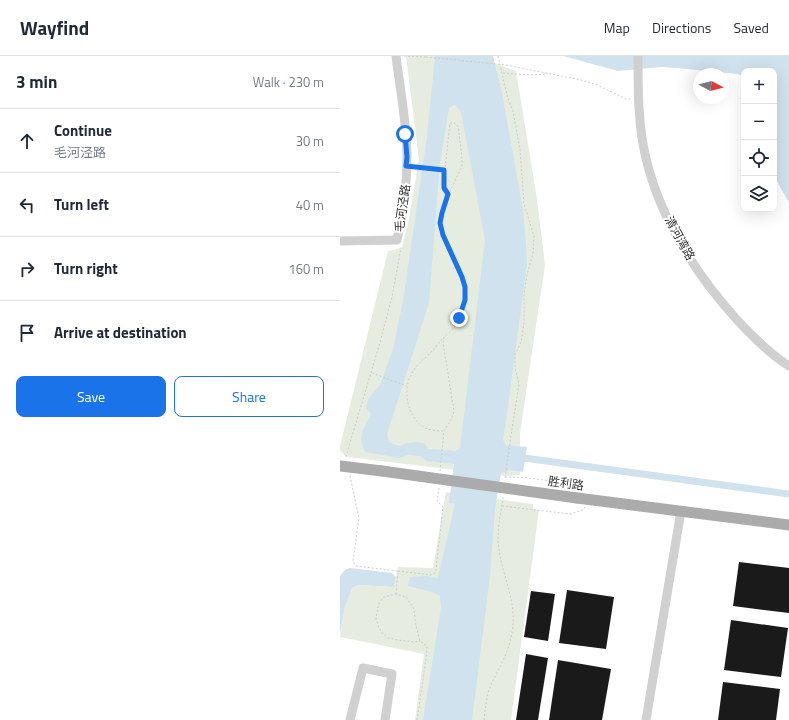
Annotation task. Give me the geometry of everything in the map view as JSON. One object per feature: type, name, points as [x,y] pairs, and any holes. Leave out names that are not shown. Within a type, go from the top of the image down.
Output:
[{"type":"main road","name":"胜利路","points":[[340,466],[579,493],[589,499],[789,525]]},
{"type":"street","name":"毛河泾路","points":[[396,56],[407,157],[401,226],[397,240]]},
{"type":"street","name":"清河湾路","points":[[638,56],[639,112],[643,144],[655,187],[673,229],[695,266],[727,308],[764,347],[789,366]]},
{"type":"street","points":[[340,241],[397,240]]},
{"type":"street","points":[[646,720],[681,511]]},
{"type":"street","points":[[350,720],[363,668],[392,674],[385,720]]},
{"type":"path","points":[[400,56],[426,57],[506,65],[597,85],[626,99],[639,99]]},
{"type":"path","points":[[498,56],[508,98],[513,111],[520,150],[524,204],[534,236],[533,253],[524,294],[523,333],[515,355],[515,367],[519,384],[506,470]]},
{"type":"path","points":[[502,73],[529,75],[550,74]]},
{"type":"path","points":[[444,431],[426,428],[418,422],[413,415],[406,396],[410,376],[416,366],[452,330],[459,318],[465,300],[465,287],[462,277],[443,235],[440,223],[448,194],[462,166],[458,126],[454,122],[450,123],[444,170],[444,188],[448,194]]},
{"type":"path","points":[[406,166],[444,170]]},
{"type":"path","points":[[346,456],[392,297],[402,249],[397,240]]},
{"type":"path","points":[[440,470],[444,431],[452,418],[454,411],[443,344],[444,337]]},
{"type":"path","points":[[371,373],[407,386]]},
{"type":"path","points":[[505,477],[522,477],[575,486],[579,493]]},
{"type":"path","points":[[351,483],[359,518],[353,562],[356,566],[431,574],[435,573],[436,569],[443,507],[437,500],[439,485]]},
{"type":"path","points":[[484,720],[488,693],[502,664],[511,637],[513,624],[511,601],[499,549],[498,538],[502,506],[570,514],[583,510],[589,499]]},
{"type":"path","points":[[396,594],[398,571]]},
{"type":"path","points":[[417,720],[427,646],[420,640],[416,626],[414,609],[406,597],[396,594],[384,597],[379,603],[376,620],[383,634],[388,638],[398,640],[414,642],[420,640]]},
{"type":"shaded area","points":[[406,56],[471,56],[516,71],[537,199],[545,265],[520,433],[520,475],[505,476],[347,457],[340,451],[388,251],[402,247],[409,219],[419,159]]},
{"type":"shaded area","points":[[446,492],[533,504],[533,509],[539,510],[511,720],[415,720],[424,654],[340,637],[345,607],[352,588],[359,585],[394,587],[398,567],[433,568]]},
{"type":"water","points":[[435,56],[493,56],[502,93],[523,210],[527,264],[503,440],[506,445],[527,447],[523,472],[509,470],[501,473],[495,508],[490,576],[472,720],[423,720],[441,607],[440,596],[432,592],[408,586],[410,577],[427,576],[438,578],[455,504],[449,503],[454,464],[427,461],[420,456],[408,455],[399,458],[365,452],[362,441],[362,433],[371,414],[366,408],[368,399],[380,385],[393,349],[403,301],[427,137]],"holes":[[[454,105],[461,112],[485,240],[460,448],[456,451],[428,449],[424,443],[417,442],[399,446],[389,442],[387,434],[429,303],[440,162],[449,108]]]},
{"type":"water","points":[[563,56],[789,56],[789,203],[777,181],[777,68],[741,68],[741,76],[729,73],[729,68],[693,68],[693,70],[661,67],[618,71]]},
{"type":"water","points":[[350,568],[392,573],[396,577],[394,587],[359,585],[352,588],[345,607],[340,634],[340,576],[345,570]]},
{"type":"building","points":[[739,562],[789,568],[789,613],[733,606]]},
{"type":"building","points":[[567,590],[614,597],[606,649],[559,643]]},
{"type":"building","points":[[531,591],[555,594],[548,641],[524,637]]},
{"type":"building","points":[[731,620],[788,628],[781,677],[724,670]]},
{"type":"building","points":[[526,654],[548,658],[538,720],[516,720]]},
{"type":"building","points":[[558,660],[611,669],[602,720],[549,720]]},
{"type":"building","points":[[723,682],[780,689],[776,720],[718,720]]},
{"type":"waterway","points":[[517,457],[789,494]]},
{"type":"route","points":[[405,134],[407,157],[406,166],[444,170],[444,188],[448,194],[440,223],[443,235],[465,287],[465,300],[459,318]]}]
